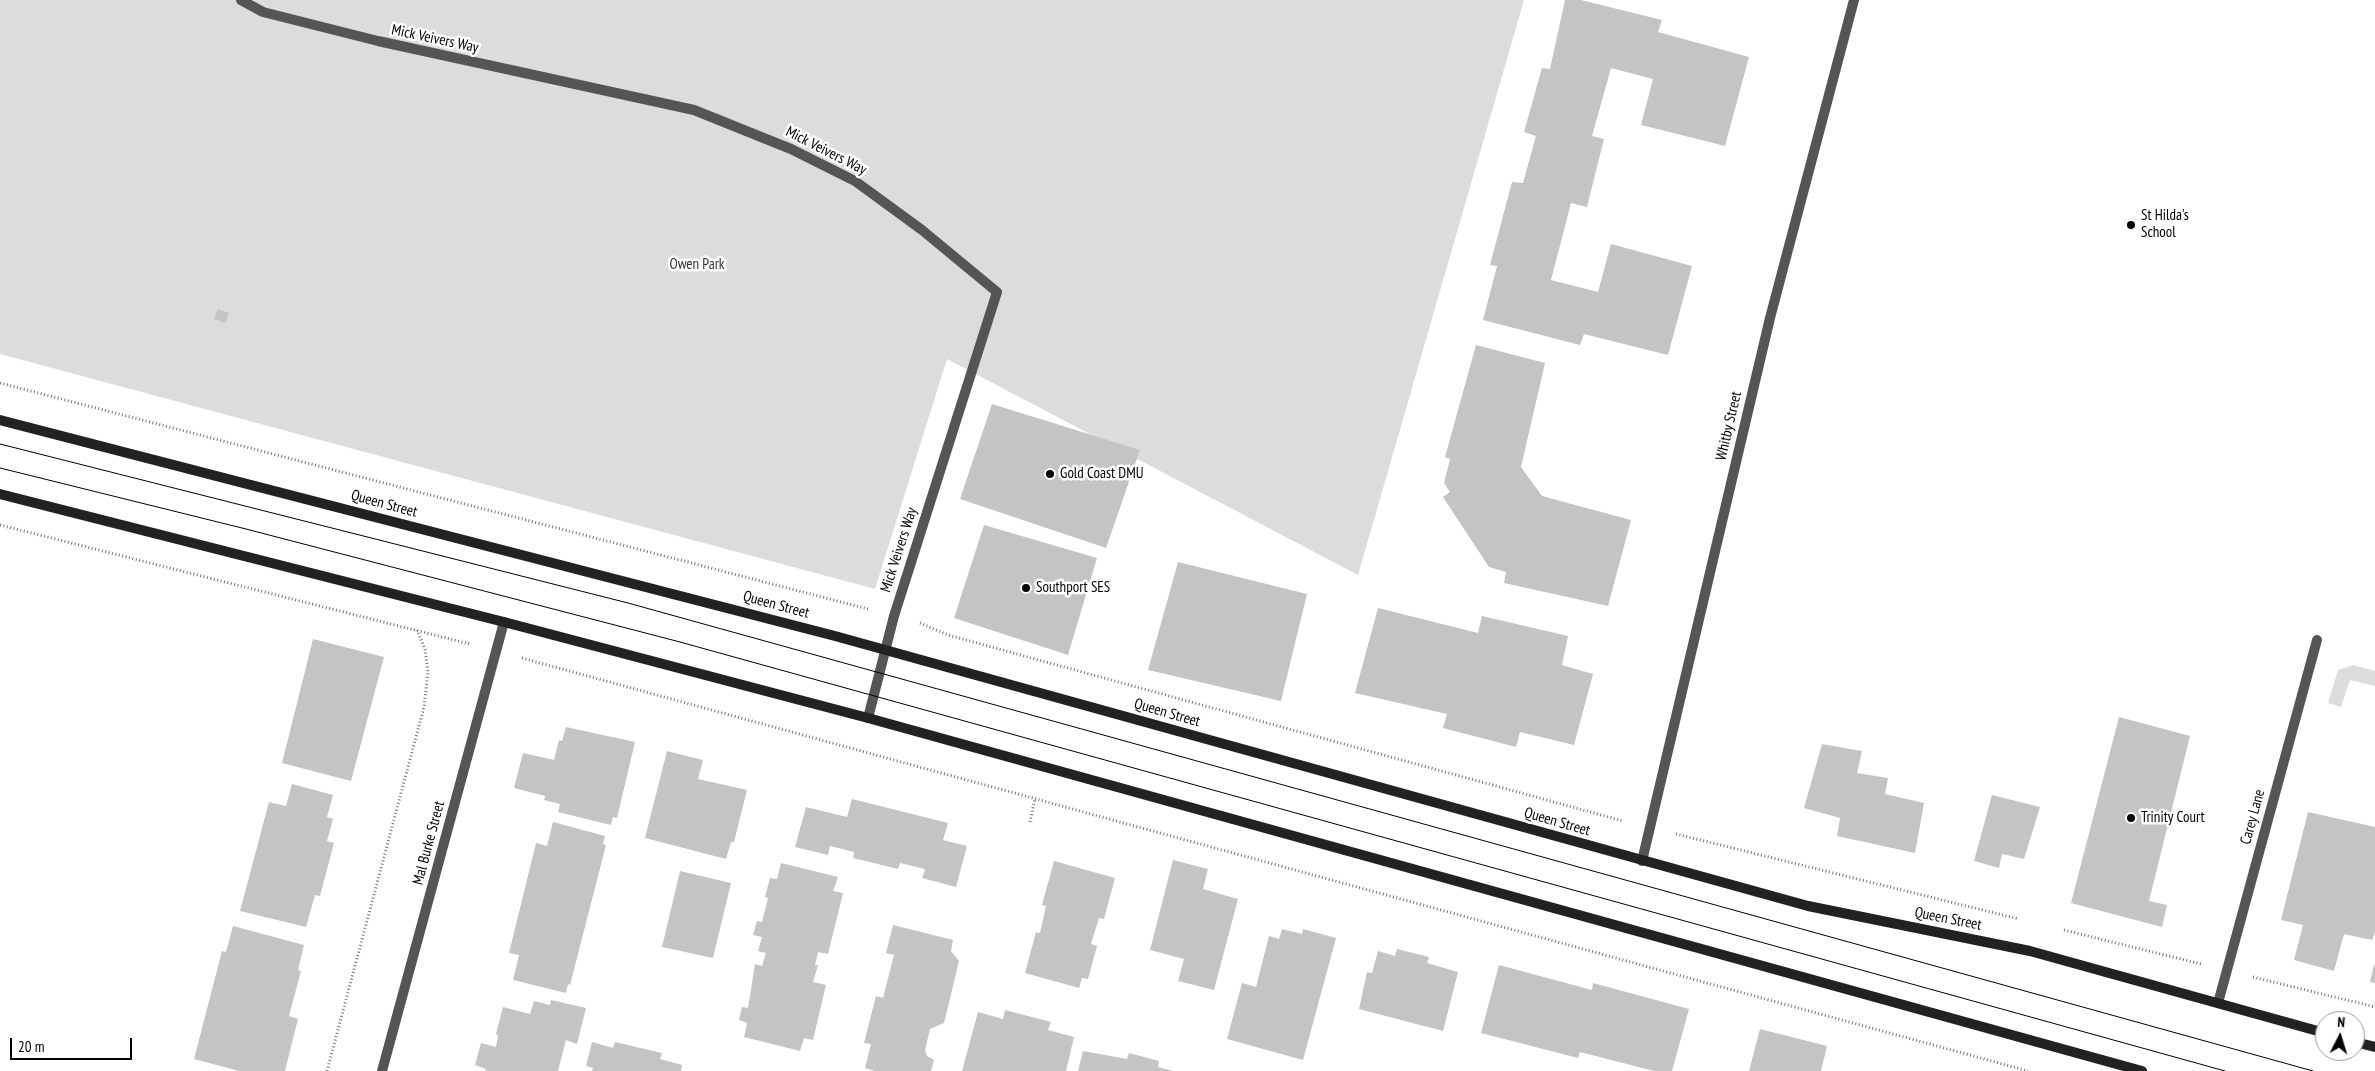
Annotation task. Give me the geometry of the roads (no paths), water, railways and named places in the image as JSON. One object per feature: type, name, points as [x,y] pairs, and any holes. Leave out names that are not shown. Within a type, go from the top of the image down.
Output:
[{"type":"street","name":"Mick Veivers Way","points":[[241,0],[264,12],[378,42],[702,113],[791,148],[855,181],[922,230],[997,292],[894,616],[868,718]]},
{"type":"street","name":"Whitby Street","points":[[1642,861],[1770,318],[1854,0]]},
{"type":"street","name":"Queen Street","points":[[0,420],[885,650],[1642,861],[1845,915],[2030,952],[2315,1030]]},
{"type":"street","points":[[0,494],[504,622],[868,718],[2142,1071]]},
{"type":"street","name":"Mal Burke Street","points":[[382,1071],[504,622]]},
{"type":"street","name":"Carey Lane","points":[[2218,1003],[2317,640]]},
{"type":"tram line","points":[[0,444],[628,603],[2313,1071]]},
{"type":"tram line","points":[[0,468],[246,529],[680,642],[2225,1071]]},
{"type":"place","name":"St Hilda's School","points":[[2131,225]]},
{"type":"place","name":"Gold Coast DMU","points":[[1050,474]]},
{"type":"place","name":"Southport SES","points":[[1026,588]]},
{"type":"place","name":"Trinity Court","points":[[2131,818]]},
{"type":"park label","name":"Owen Park","points":[[697,265]]}]
